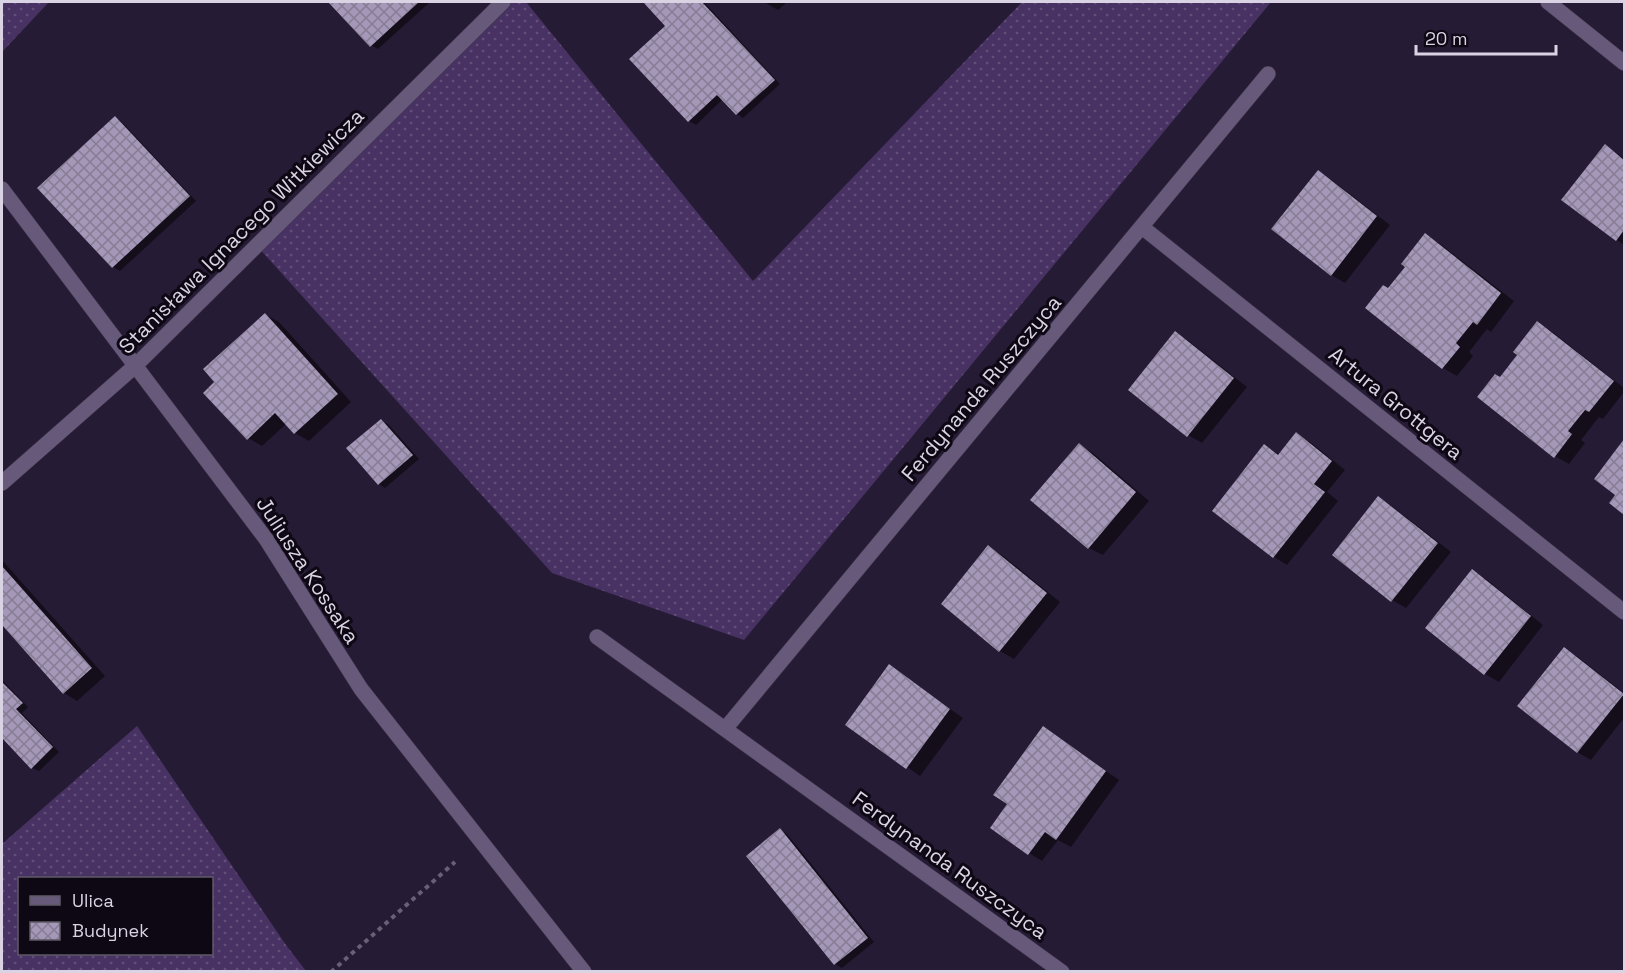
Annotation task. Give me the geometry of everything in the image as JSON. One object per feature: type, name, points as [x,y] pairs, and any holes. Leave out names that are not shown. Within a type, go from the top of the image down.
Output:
[{"type":"street","name":"Stanisława Ignacego Witkiewicza","points":[[2,483],[135,366],[503,2]]},
{"type":"street","points":[[1548,2],[1624,63]]},
{"type":"street","name":"Ferdynanda Ruszczyca","points":[[725,729],[1268,74]]},
{"type":"street","name":"Juliusza Kossaka","points":[[2,189],[266,538],[361,689],[584,972]]},
{"type":"street","name":"Artura Grottgera","points":[[1142,227],[1624,612]]},
{"type":"street","name":"Ferdynanda Ruszczyca","points":[[597,637],[1062,972]]},
{"type":"path","points":[[331,972],[481,839]]},
{"type":"shaded area","points":[[2,2],[49,2],[2,52]]},
{"type":"shaded area","points":[[503,2],[526,2],[753,281],[1022,2],[1271,2],[744,640],[552,573],[257,246]]},
{"type":"shaded area","points":[[137,726],[306,971],[2,971],[2,844]]},
{"type":"building","points":[[328,2],[419,2],[370,47]]},
{"type":"building","points":[[643,2],[702,2],[775,80],[736,115],[717,95],[688,122],[629,59],[665,26]]},
{"type":"building","points":[[115,116],[190,196],[112,268],[37,188]]},
{"type":"building","points":[[1605,144],[1624,160],[1624,230],[1616,241],[1561,200]]},
{"type":"building","points":[[1318,170],[1377,216],[1331,276],[1271,229]]},
{"type":"building","points":[[1425,233],[1501,293],[1477,325],[1473,322],[1456,343],[1460,347],[1442,369],[1365,308],[1383,285],[1388,288],[1405,267],[1401,264]]},
{"type":"building","points":[[265,313],[338,394],[294,434],[275,413],[247,440],[203,393],[214,382],[203,369]]},
{"type":"building","points":[[1537,321],[1614,381],[1589,412],[1585,410],[1568,431],[1572,434],[1554,458],[1477,397],[1495,374],[1500,377],[1517,355],[1513,352]]},
{"type":"building","points":[[1175,331],[1234,378],[1187,437],[1128,390]]},
{"type":"building","points":[[381,419],[413,455],[378,485],[346,448]]},
{"type":"building","points":[[1296,432],[1332,461],[1314,484],[1325,492],[1273,558],[1212,511],[1264,444],[1278,455]]},
{"type":"building","points":[[1624,439],[1624,515],[1609,503],[1615,495],[1594,479]]},
{"type":"building","points":[[1079,443],[1136,492],[1088,549],[1030,500]]},
{"type":"building","points":[[1378,496],[1438,543],[1391,602],[1332,555]]},
{"type":"building","points":[[988,545],[1047,593],[999,652],[941,604]]},
{"type":"building","points":[[2,566],[92,668],[63,694],[2,625]]},
{"type":"building","points":[[1472,569],[1531,616],[1484,675],[1425,628]]},
{"type":"building","points":[[1564,647],[1624,694],[1577,753],[1517,706]]},
{"type":"building","points":[[889,664],[950,709],[906,769],[845,725]]},
{"type":"building","points":[[2,682],[23,703],[16,709],[53,747],[31,769],[2,738]]},
{"type":"building","points":[[1043,726],[1106,771],[1056,840],[1045,832],[1028,855],[990,828],[1007,804],[993,795]]},
{"type":"building","points":[[780,828],[868,938],[834,965],[746,856]]}]
